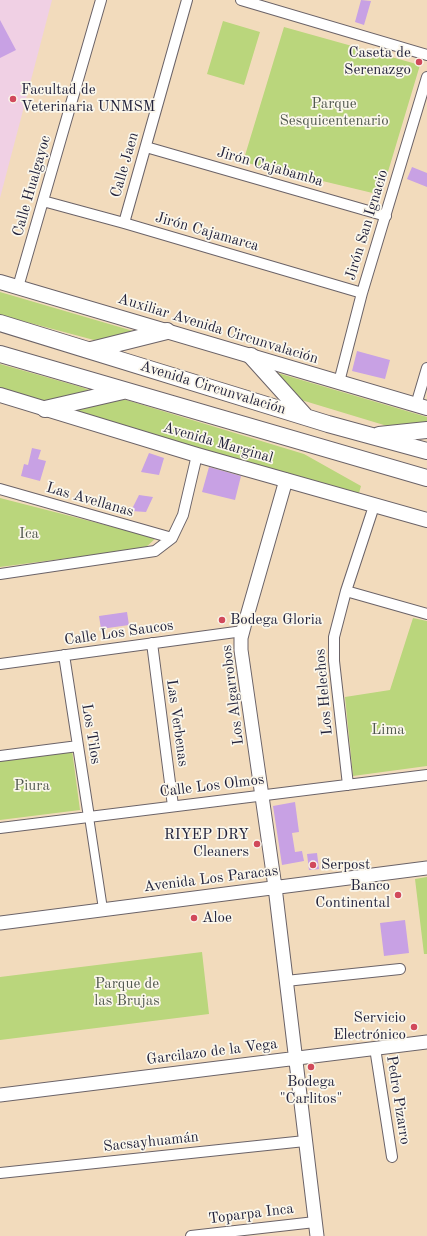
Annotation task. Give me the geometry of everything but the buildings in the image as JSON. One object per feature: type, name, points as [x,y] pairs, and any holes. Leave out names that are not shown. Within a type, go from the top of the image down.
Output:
[{"type":"main road","name":"Auxiliar Avenida Circunvalación","points":[[0,282],[422,407]]},
{"type":"main road","name":"Avenida Circunvalación","points":[[0,323],[307,418],[427,451]]},
{"type":"main road","points":[[91,350],[167,331]]},
{"type":"main road","name":"Avenida Circunvalación","points":[[0,354],[427,478]]},
{"type":"main road","points":[[251,356],[307,418]]},
{"type":"main road","points":[[45,409],[125,390]]},
{"type":"main road","name":"Avenida Marginal","points":[[0,395],[197,455],[427,520]]},
{"type":"main road","points":[[368,436],[427,430]]},
{"type":"street","name":"Calle Hualgayoc","points":[[18,287],[101,0]]},
{"type":"street","name":"Calle Jaen","points":[[124,223],[187,0]]},
{"type":"street","points":[[241,0],[427,54]]},
{"type":"street","name":"Jirón San Ignacio","points":[[339,382],[362,293],[427,77]]},
{"type":"street","name":"Jirón Cajabamba","points":[[146,147],[386,216]]},
{"type":"street","name":"Jirón Cajamarca","points":[[43,201],[124,223],[362,293]]},
{"type":"street","points":[[422,407],[427,368]]},
{"type":"street","points":[[0,574],[155,551],[172,538],[183,515],[189,496],[197,455]]},
{"type":"street","name":"Los Algarrobos","points":[[286,480],[243,631],[241,650],[275,887],[317,1236]]},
{"type":"street","name":"Las Avellanas","points":[[0,490],[172,538]]},
{"type":"street","name":"Los Helechos","points":[[348,785],[334,661],[334,637],[346,591],[374,506]]},
{"type":"street","points":[[346,591],[427,614]]},
{"type":"street","name":"Calle Los Saucos","points":[[0,664],[243,631]]},
{"type":"street","name":"Las Verbenas","points":[[152,643],[173,806]]},
{"type":"street","name":"Los Tilos","points":[[64,655],[89,817]]},
{"type":"street","points":[[0,756],[78,746]]},
{"type":"street","name":"Calle Los Olmos","points":[[0,828],[427,775]]},
{"type":"street","points":[[89,817],[103,909]]},
{"type":"street","name":"Avenida Los Paracas","points":[[0,923],[427,868]]},
{"type":"street","points":[[286,981],[400,969]]},
{"type":"street","name":"Garcilazo de la Vega","points":[[0,1095],[427,1042]]},
{"type":"street","name":"Pedro Pizarro","points":[[375,1048],[392,1157]]},
{"type":"street","name":"Sacsayhuamán","points":[[0,1173],[305,1141]]},
{"type":"street","name":"Toparpa Inca","points":[[191,1236],[315,1222]]},
{"type":"shaded area","name":"Facultad de Veterinaria UNMSM","points":[[0,0],[52,0],[0,198]]},
{"type":"green space","points":[[223,21],[260,32],[244,85],[207,74]]},
{"type":"green space","name":"Parque Sesquicentenario","points":[[284,27],[420,65],[381,195],[243,162]]},
{"type":"green space","points":[[0,292],[140,333],[94,340],[0,315]]},
{"type":"green space","points":[[0,364],[95,392],[58,402],[35,402],[0,391]]},
{"type":"green space","points":[[264,369],[427,417],[427,429],[407,432],[298,399]]},
{"type":"green space","points":[[123,399],[304,454],[361,486],[359,493],[68,411]]},
{"type":"green space","name":"Ica","points":[[0,498],[156,538],[145,548],[0,567]]},
{"type":"green space","name":"Lima","points":[[413,618],[427,621],[427,766],[353,776],[345,697],[390,690]]},
{"type":"green space","name":"Piura","points":[[72,750],[80,810],[0,820],[0,759]]},
{"type":"green space","points":[[427,877],[427,954],[424,954],[415,879]]},
{"type":"green space","name":"Parque de las Brujas","points":[[202,952],[209,1014],[0,1040],[0,977]]},
{"type":"place","name":"Caseta de Serenazgo","points":[[419,62]]},
{"type":"place","name":"Facultad de Veterinaria UNMSM","points":[[13,99]]},
{"type":"place","name":"Bodega Gloria","points":[[222,620]]},
{"type":"place","name":"RIYEP DRY Cleaners","points":[[257,844]]},
{"type":"place","name":"Serpost","points":[[313,865]]},
{"type":"place","name":"Banco Continental","points":[[398,895]]},
{"type":"place","name":"Aloe","points":[[194,918]]},
{"type":"place","name":"Servicio Electrónico","points":[[414,1027]]},
{"type":"place","name":"Bodega \"Carlitos\"","points":[[311,1067]]}]
